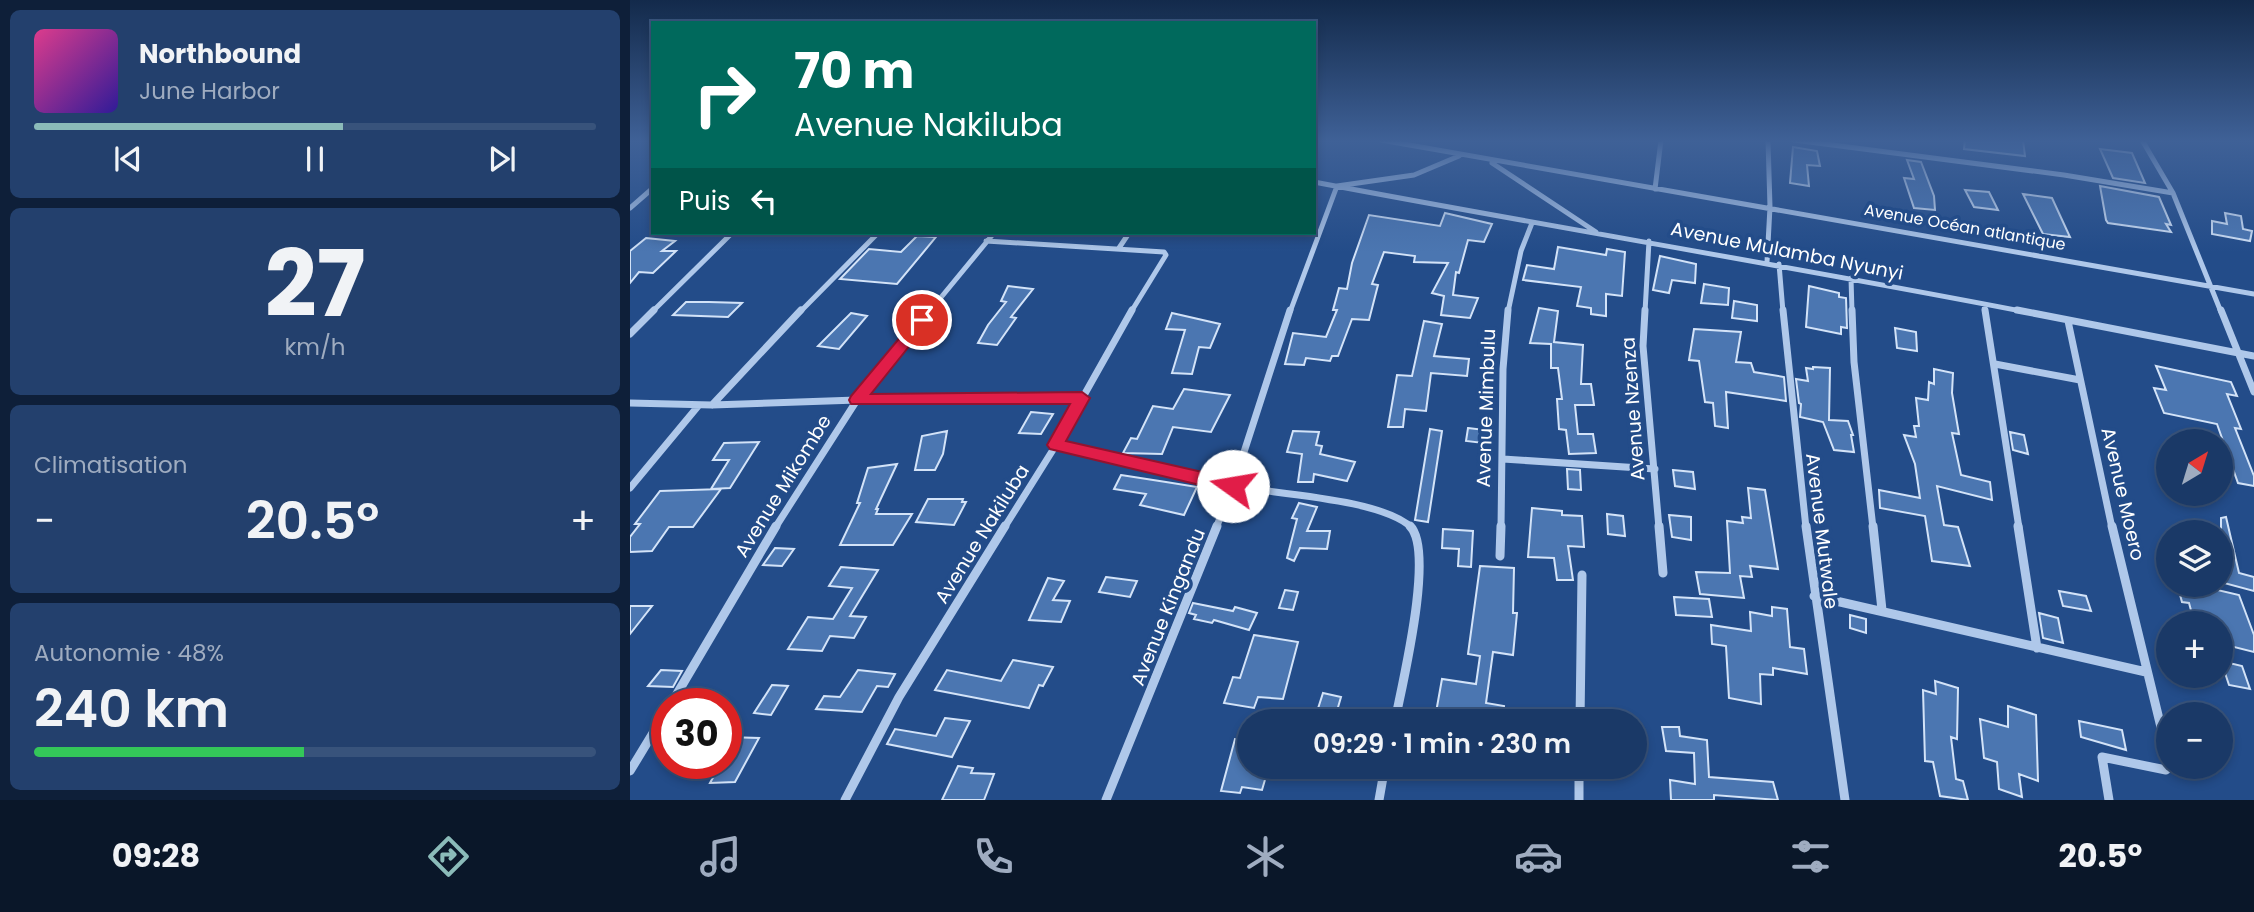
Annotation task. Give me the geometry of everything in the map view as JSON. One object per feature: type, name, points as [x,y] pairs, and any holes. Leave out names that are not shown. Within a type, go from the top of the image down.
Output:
[{"type":"street","points":[[1337,186],[1398,177]]},
{"type":"street","points":[[1515,177],[1598,233]]},
{"type":"street","name":"Avenue Océan atlantique","points":[[1588,177],[1770,207],[2254,294]]},
{"type":"street","points":[[1655,189],[1656,177]]},
{"type":"street","points":[[1767,262],[1769,177]]},
{"type":"street","points":[[2078,177],[2173,193]]},
{"type":"street","points":[[2164,177],[2173,193],[2254,392]]},
{"type":"street","name":"Avenue Mulamba Nyunyi","points":[[1316,182],[1532,223],[1780,264],[2254,356]]},
{"type":"street","name":"Avenue Kingandu","points":[[1106,800],[1233,486],[1302,275],[1337,186]]},
{"type":"street","points":[[630,208],[651,190]]},
{"type":"street","name":"Avenue Mimbulu","points":[[1500,556],[1503,337],[1513,281],[1523,242],[1532,223]]},
{"type":"street","points":[[630,334],[730,235]]},
{"type":"street","points":[[712,405],[748,364],[876,235]]},
{"type":"street","name":"Avenue Mikombe","points":[[680,688],[775,528],[857,400],[992,235]]},
{"type":"street","points":[[986,241],[1119,248],[1128,235]]},
{"type":"street","name":"Avenue Nzenza","points":[[1649,242],[1643,346],[1663,573]]},
{"type":"street","name":"Avenue Nakiluba","points":[[845,800],[899,697],[1056,445],[1124,323],[1166,255],[1155,250],[1119,248]]},
{"type":"street","name":"Avenue Mutwale","points":[[1780,264],[1796,447],[1814,596],[1845,800]]},
{"type":"street","points":[[1852,278],[1854,362],[1882,610]]},
{"type":"street","points":[[1984,304],[2037,648]]},
{"type":"street","name":"Avenue Moero","points":[[2068,321],[2156,710]]},
{"type":"street","points":[[1995,364],[2080,380]]},
{"type":"street","points":[[630,403],[712,405],[857,400],[1082,398]]},
{"type":"street","points":[[630,488],[699,405]]},
{"type":"street","points":[[1056,445],[1233,486],[1373,508],[1406,522],[1416,532],[1421,554],[1411,642],[1397,709]]},
{"type":"street","points":[[1503,459],[1655,469]]},
{"type":"street","points":[[1580,709],[1582,575]]},
{"type":"street","points":[[1814,596],[2146,672]]},
{"type":"street","points":[[630,771],[651,736]]},
{"type":"street","points":[[2109,800],[2102,757],[2156,768]]},
{"type":"street","points":[[1379,800],[1383,779]]},
{"type":"street","points":[[1579,779],[1579,800]]},
{"type":"building","points":[[1790,177],[1808,177],[1809,186],[1790,183]]},
{"type":"building","points":[[1927,177],[1934,196],[1935,210],[1914,208],[1904,178]]},
{"type":"building","points":[[2143,177],[2145,183],[2113,178]]},
{"type":"building","points":[[2100,186],[2159,197],[2171,225],[2166,224],[2171,232],[2108,223]]},
{"type":"building","points":[[1965,190],[1989,192],[1998,210],[1974,207]]},
{"type":"building","points":[[2023,194],[2052,198],[2070,237],[2043,234]]},
{"type":"building","points":[[1445,213],[1492,224],[1484,242],[1468,240],[1459,273],[1456,272],[1453,295],[1478,298],[1470,318],[1441,315],[1444,296],[1432,293],[1448,263],[1414,262],[1415,256],[1384,252],[1372,284],[1378,285],[1369,320],[1352,319],[1338,356],[1332,356],[1330,361],[1306,358],[1304,365],[1285,364],[1293,333],[1326,337],[1337,310],[1333,310],[1339,288],[1347,289],[1352,263],[1369,215],[1440,226]]},
{"type":"building","points":[[2225,213],[2241,216],[2243,229],[2252,231],[2250,241],[2212,234],[2212,221],[2227,224]]},
{"type":"building","points":[[917,236],[936,237],[897,284],[840,279],[869,249],[901,252]]},
{"type":"building","points":[[646,238],[675,241],[662,251],[676,251],[653,273],[639,272],[630,283],[630,251]]},
{"type":"building","points":[[1558,247],[1606,255],[1607,249],[1625,252],[1622,296],[1606,294],[1606,316],[1591,314],[1591,308],[1577,306],[1581,287],[1523,280],[1527,265],[1554,269]]},
{"type":"building","points":[[1660,256],[1696,264],[1695,283],[1672,280],[1669,293],[1653,290]]},
{"type":"building","points":[[1704,284],[1729,288],[1728,305],[1701,303]]},
{"type":"building","points":[[1008,286],[1033,289],[1011,317],[1016,318],[997,345],[978,343],[1006,302],[1001,301]]},
{"type":"building","points":[[1809,286],[1839,293],[1839,297],[1846,298],[1847,328],[1841,327],[1841,334],[1806,327]]},
{"type":"building","points":[[1734,301],[1757,305],[1757,321],[1732,318]]},
{"type":"building","points":[[686,302],[742,303],[728,317],[673,315]]},
{"type":"building","points":[[1539,308],[1558,311],[1554,342],[1583,345],[1581,384],[1591,384],[1594,405],[1575,405],[1578,434],[1593,434],[1596,453],[1569,454],[1566,430],[1559,429],[1557,399],[1562,399],[1558,368],[1551,368],[1551,344],[1530,343]]},
{"type":"building","points":[[851,313],[867,316],[839,349],[818,346]]},
{"type":"building","points":[[1172,313],[1220,324],[1210,348],[1199,347],[1192,374],[1172,373],[1185,330],[1166,329]]},
{"type":"building","points":[[1424,321],[1442,324],[1434,356],[1469,359],[1467,376],[1431,373],[1426,411],[1405,409],[1403,427],[1388,427],[1397,375],[1412,376]]},
{"type":"building","points":[[1895,328],[1916,332],[1917,351],[1897,348]]},
{"type":"building","points":[[1694,329],[1741,332],[1736,362],[1751,363],[1754,372],[1784,377],[1786,401],[1726,392],[1728,428],[1715,426],[1713,403],[1705,402],[1699,361],[1689,360]]},
{"type":"building","points":[[2156,366],[2231,382],[2237,396],[2227,394],[2241,429],[2235,428],[2254,476],[2254,486],[2238,483],[2233,469],[2233,429],[2219,429],[2217,424],[2164,413],[2154,388],[2166,390]]},
{"type":"building","points":[[1806,368],[1830,368],[1829,420],[1848,421],[1853,435],[1854,452],[1834,450],[1823,422],[1800,417],[1801,404],[1796,379],[1808,381]]},
{"type":"building","points":[[1934,369],[1953,373],[1952,393],[1959,434],[1952,433],[1961,475],[1990,482],[1992,500],[1937,486],[1944,525],[1958,527],[1970,566],[1932,561],[1925,516],[1880,508],[1879,490],[1920,498],[1915,464],[1904,435],[1916,437],[1914,426],[1919,426],[1916,398],[1928,400],[1929,382],[1934,384]]},
{"type":"building","points":[[1184,389],[1230,395],[1211,432],[1173,427],[1162,454],[1123,453],[1131,438],[1137,439],[1153,406],[1173,409]]},
{"type":"building","points":[[1031,412],[1053,414],[1041,434],[1019,433]]},
{"type":"building","points":[[1468,428],[1485,430],[1483,443],[1466,441]]},
{"type":"building","points":[[1430,429],[1442,431],[1428,522],[1415,520]]},
{"type":"building","points":[[947,431],[943,454],[935,470],[915,470],[922,436]]},
{"type":"building","points":[[1293,431],[1319,432],[1316,445],[1322,446],[1320,454],[1355,462],[1347,481],[1314,474],[1313,482],[1298,482],[1302,454],[1287,452]]},
{"type":"building","points":[[2010,432],[2024,435],[2028,454],[2013,450]]},
{"type":"building","points":[[759,442],[730,488],[711,489],[729,460],[713,460],[724,443]]},
{"type":"building","points":[[897,464],[876,509],[876,514],[912,514],[893,545],[840,545],[860,503],[857,503],[868,468]]},
{"type":"building","points":[[1567,469],[1580,470],[1581,490],[1568,489]]},
{"type":"building","points":[[1673,470],[1693,472],[1695,489],[1675,486]]},
{"type":"building","points":[[1121,475],[1197,487],[1184,515],[1140,505],[1146,494],[1114,489]]},
{"type":"building","points":[[1748,488],[1765,490],[1778,569],[1750,566],[1752,577],[1740,576],[1744,598],[1700,594],[1696,572],[1730,573],[1727,521],[1743,523],[1742,517],[1751,518]]},
{"type":"building","points":[[721,489],[693,527],[669,527],[652,551],[630,552],[630,537],[640,524],[635,524],[660,491]]},
{"type":"building","points":[[928,499],[963,499],[962,502],[966,502],[954,525],[916,522]]},
{"type":"building","points":[[1299,503],[1317,507],[1307,531],[1330,531],[1327,549],[1300,548],[1294,561],[1287,558],[1297,519],[1292,518]]},
{"type":"building","points":[[1532,508],[1562,511],[1562,515],[1582,516],[1584,547],[1568,546],[1573,580],[1557,580],[1554,558],[1528,557]]},
{"type":"building","points":[[1607,514],[1623,516],[1625,536],[1608,534]]},
{"type":"building","points":[[1669,515],[1691,517],[1691,540],[1672,537]]},
{"type":"building","points":[[1443,529],[1473,531],[1471,567],[1458,566],[1459,549],[1442,548]]},
{"type":"building","points":[[2233,547],[2239,573],[2254,577],[2254,591],[2233,585]]},
{"type":"building","points":[[775,548],[794,549],[782,566],[763,565]]},
{"type":"building","points":[[1480,566],[1514,568],[1513,613],[1517,613],[1513,655],[1493,652],[1486,703],[1504,706],[1504,709],[1437,709],[1442,679],[1476,684],[1480,656],[1468,654]]},
{"type":"building","points":[[841,567],[878,570],[850,616],[866,617],[854,638],[830,636],[822,651],[788,649],[808,617],[833,619],[852,588],[829,586]]},
{"type":"building","points":[[1106,577],[1137,581],[1130,597],[1099,592]]},
{"type":"building","points":[[1048,578],[1064,581],[1053,600],[1070,601],[1061,622],[1029,620]]},
{"type":"building","points":[[1285,590],[1298,592],[1293,610],[1279,608]]},
{"type":"building","points":[[2059,591],[2086,596],[2091,611],[2063,606]]},
{"type":"building","points":[[2239,595],[2254,635],[2254,652],[2233,647],[2233,611],[2191,611],[2189,603],[2182,602],[2181,597]]},
{"type":"building","points":[[1674,597],[1709,599],[1712,617],[1676,615]]},
{"type":"building","points":[[1193,603],[1233,611],[1235,607],[1257,613],[1249,630],[1214,620],[1212,623],[1194,619],[1196,615],[1189,613]]},
{"type":"building","points":[[630,606],[652,606],[630,634]]},
{"type":"building","points":[[1772,607],[1787,609],[1790,647],[1804,649],[1807,674],[1773,668],[1773,675],[1760,674],[1761,704],[1729,698],[1726,646],[1712,644],[1711,625],[1751,631],[1750,612],[1772,616]]},
{"type":"building","points":[[2039,613],[2058,618],[2063,643],[2043,638]]},
{"type":"building","points":[[1850,615],[1866,619],[1866,633],[1850,628]]},
{"type":"building","points":[[1254,635],[1298,642],[1283,699],[1258,697],[1254,708],[1224,703],[1233,677],[1240,678]]},
{"type":"building","points":[[1013,660],[1053,667],[1043,686],[1039,685],[1029,708],[935,690],[947,670],[1001,681]]},
{"type":"building","points":[[2233,664],[2242,666],[2250,689],[2233,686]]},
{"type":"building","points":[[661,670],[682,671],[673,687],[648,686]]},
{"type":"building","points":[[858,670],[895,674],[888,687],[877,686],[862,712],[816,709],[824,696],[840,697]]},
{"type":"building","points":[[1935,681],[1958,688],[1957,739],[1951,737],[1956,779],[1963,781],[1968,800],[1940,796],[1933,762],[1925,761],[1923,690],[1936,694]]},
{"type":"building","points":[[772,685],[788,686],[771,715],[754,713]]},
{"type":"building","points":[[1323,693],[1341,697],[1338,709],[1318,709]]},
{"type":"building","points":[[2008,706],[2036,715],[2038,781],[2019,774],[2022,797],[1999,789],[1997,762],[1984,758],[1980,719],[2008,727]]},
{"type":"building","points":[[945,718],[970,721],[952,757],[887,744],[895,729],[936,736]]},
{"type":"building","points":[[2079,721],[2122,730],[2126,750],[2081,737]]},
{"type":"building","points":[[1662,727],[1679,727],[1680,736],[1707,740],[1709,777],[1773,782],[1778,800],[1714,795],[1714,800],[1671,800],[1670,780],[1695,784],[1694,753],[1666,751]]},
{"type":"building","points":[[742,737],[759,738],[742,769]]},
{"type":"building","points":[[1237,739],[1237,779],[1265,779],[1262,790],[1242,787],[1240,793],[1221,791]]},
{"type":"building","points":[[958,766],[973,768],[971,773],[994,774],[984,800],[942,800]]},
{"type":"building","points":[[712,779],[737,779],[735,782],[710,783]]},
{"type":"route","points":[[922,320],[857,400],[1082,398],[1056,445],[1233,486]]}]
